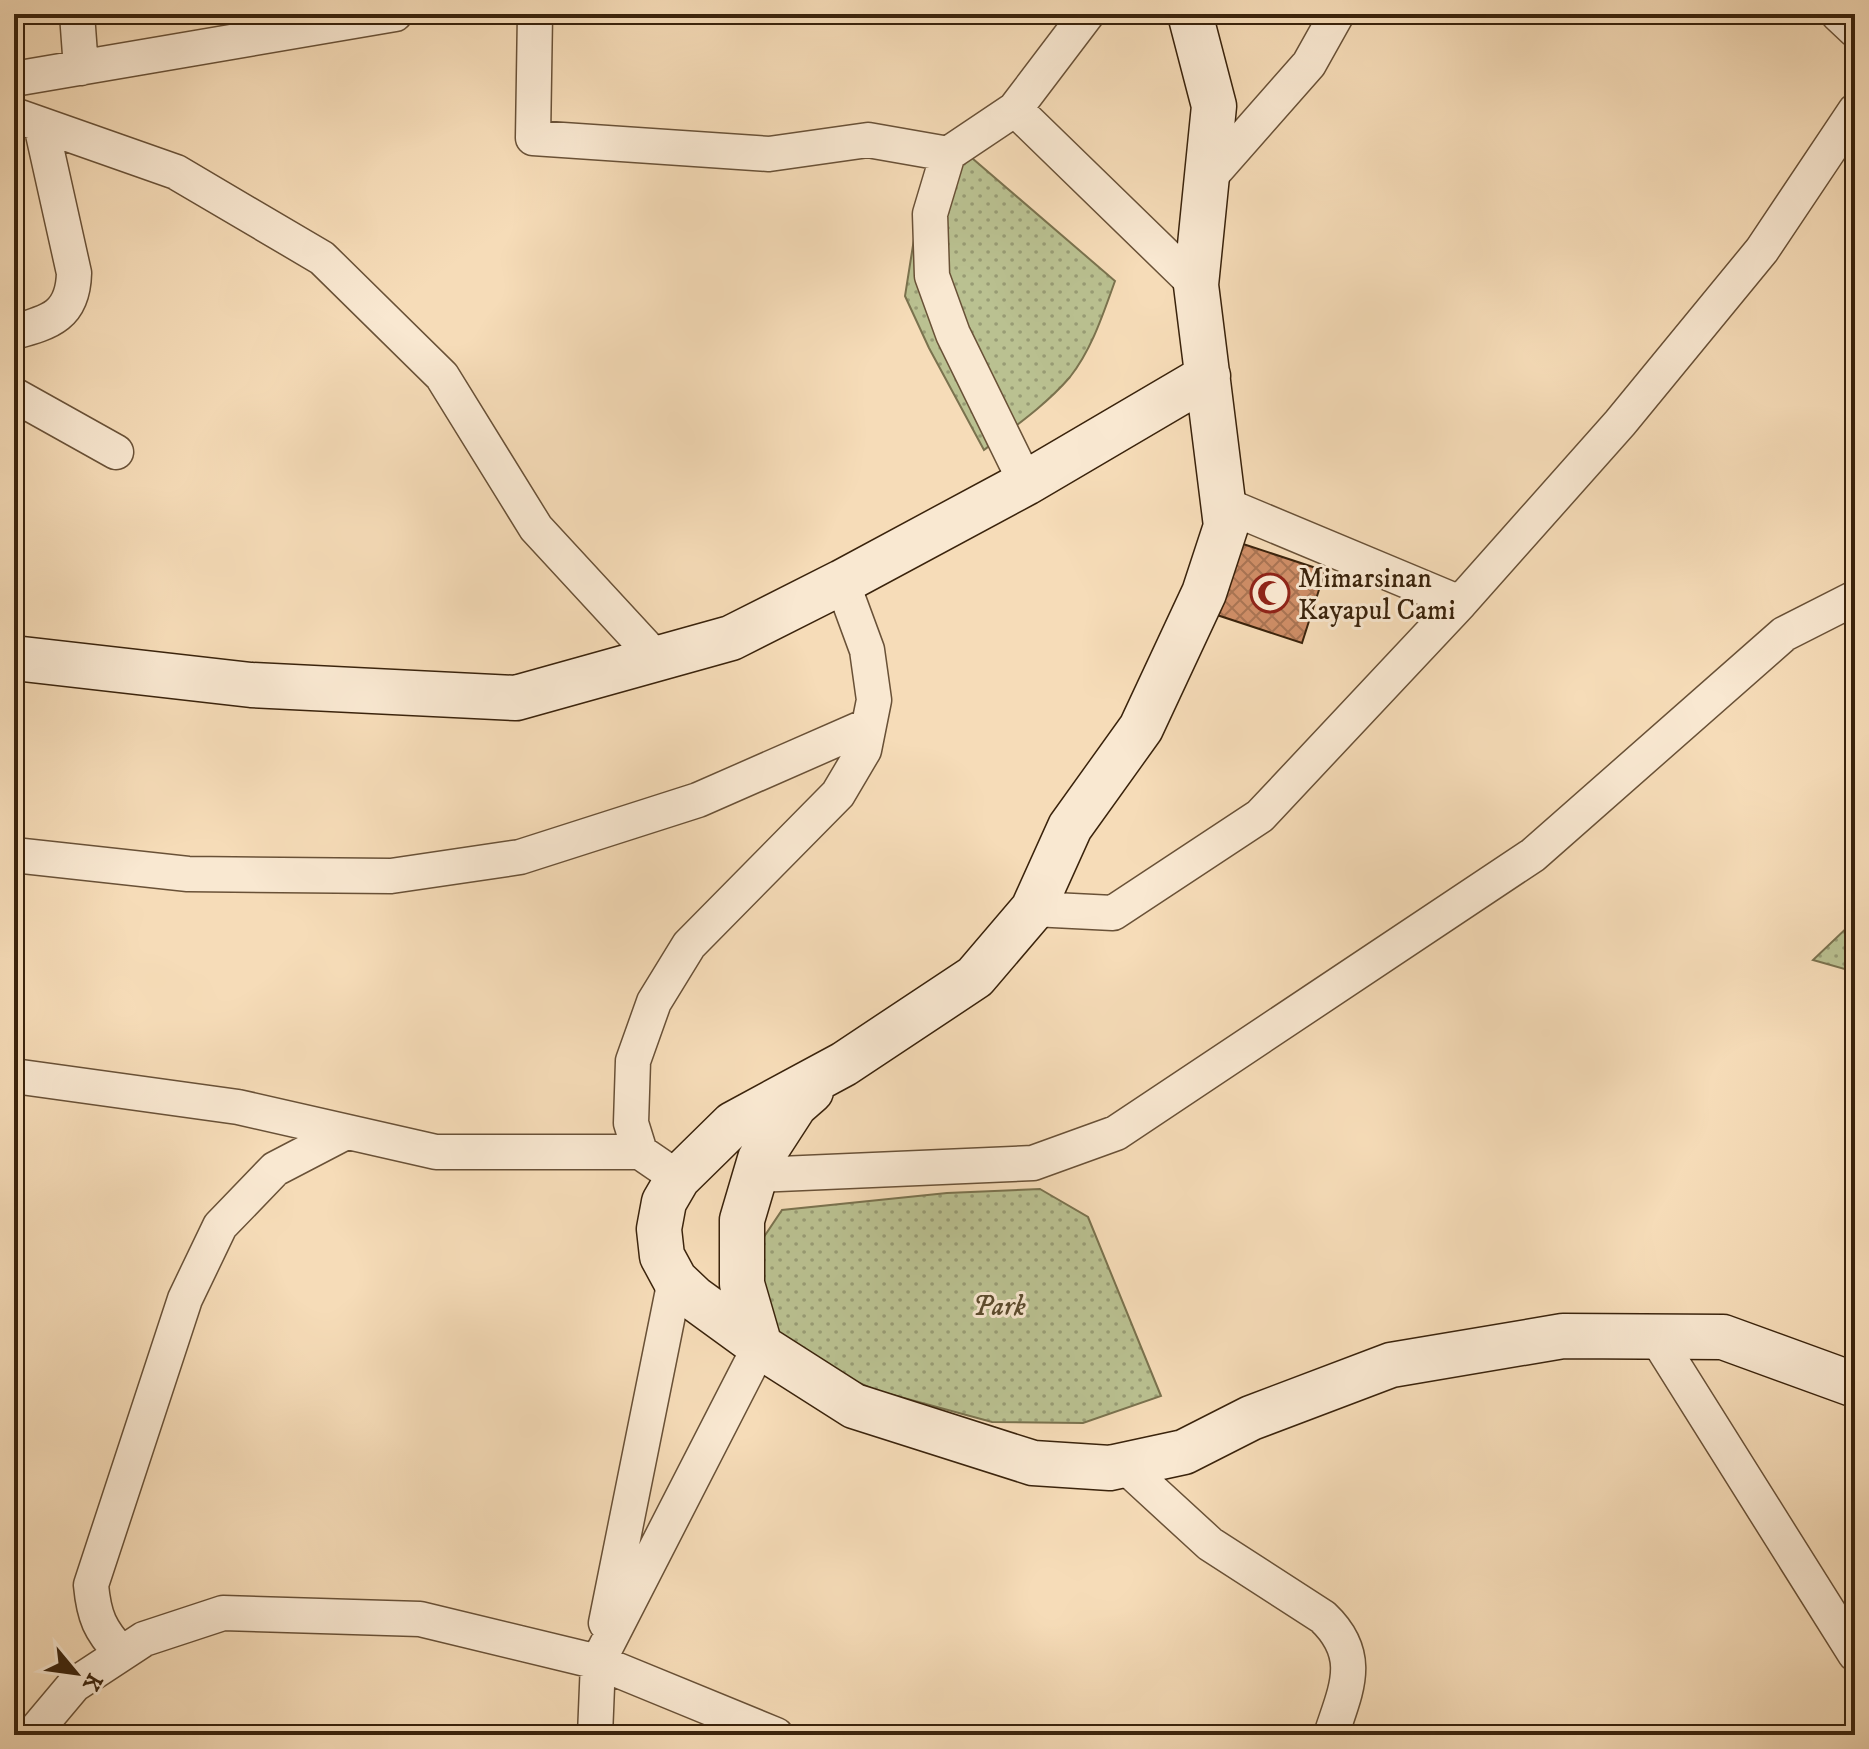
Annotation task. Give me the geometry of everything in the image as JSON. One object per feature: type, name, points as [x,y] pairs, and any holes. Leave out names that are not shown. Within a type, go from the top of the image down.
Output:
[{"type":"street","points":[[77,14],[81,68]]},
{"type":"street","points":[[268,36],[306,14]]},
{"type":"street","points":[[14,79],[395,14]]},
{"type":"street","points":[[535,14],[533,138],[769,154],[868,140],[948,154]]},
{"type":"street","points":[[1026,483],[953,334],[932,276],[930,214],[948,154],[1015,109],[1087,14]]},
{"type":"street","points":[[1190,14],[1214,106],[1196,285],[1226,526],[1204,593],[1141,728],[1070,827],[1033,909],[975,977],[844,1064],[733,1124],[678,1178],[664,1202],[659,1229],[662,1256],[675,1280],[694,1298],[760,1346],[854,1406],[1033,1463],[1110,1468],[1184,1452],[1251,1418],[1391,1365],[1563,1336],[1723,1337],[1855,1385]]},
{"type":"street","points":[[1206,181],[1309,64],[1337,14]]},
{"type":"street","points":[[1838,14],[1855,30]]},
{"type":"street","points":[[1015,109],[1196,285]]},
{"type":"street","points":[[1033,909],[1113,913],[1260,816],[1460,603],[1620,423],[1762,250],[1855,111]]},
{"type":"street","points":[[14,332],[44,324],[58,315],[68,303],[74,288],[74,273],[28,120]]},
{"type":"street","points":[[28,120],[176,172],[322,258],[442,376],[536,528],[656,658]]},
{"type":"street","points":[[14,658],[251,685],[516,698],[731,638],[1026,483],[1208,376]]},
{"type":"street","points":[[14,395],[116,452]]},
{"type":"street","points":[[1223,504],[1460,603]]},
{"type":"street","points":[[640,1152],[631,1123],[633,1061],[654,1002],[689,945],[838,794],[864,750],[874,700],[867,650],[842,582]]},
{"type":"street","points":[[755,1175],[1033,1163],[1116,1133],[1533,855],[1784,634],[1855,598]]},
{"type":"street","points":[[14,855],[188,874],[391,876],[520,857],[698,800],[869,725]]},
{"type":"street","points":[[598,1662],[760,1346],[742,1284],[742,1220],[760,1159],[795,1105],[844,1064]]},
{"type":"street","points":[[14,1076],[238,1107],[436,1152],[640,1152],[678,1178]]},
{"type":"street","points":[[121,1653],[104,1635],[93,1611],[91,1585],[185,1299],[220,1226],[264,1180],[275,1169],[346,1132]]},
{"type":"street","points":[[595,1735],[598,1662],[675,1280]]},
{"type":"street","points":[[1656,1337],[1855,1654]]},
{"type":"street","points":[[1124,1465],[1210,1544],[1323,1617],[1336,1630],[1345,1646],[1349,1664],[1348,1683],[1331,1735]]},
{"type":"street","points":[[32,1735],[74,1685],[121,1653],[144,1639],[223,1613],[420,1619],[598,1662],[776,1735]]},
{"type":"green space","points":[[958,146],[1115,281],[1091,343],[1070,377],[1040,406],[984,450],[905,296],[914,239],[929,187]]},
{"type":"green space","points":[[1855,920],[1855,972],[1813,960]]},
{"type":"green space","name":"Park","points":[[1040,1189],[1088,1217],[1161,1396],[1083,1423],[992,1422],[878,1391],[801,1358],[740,1318],[741,1271],[782,1210],[947,1193]]},
{"type":"building","name":"Mimarsinan Kayapul Cami","points":[[1237,542],[1325,571],[1302,643],[1214,614]]},
{"type":"place","name":"Mimarsinan Kayapul Cami","points":[[1270,593]]}]
